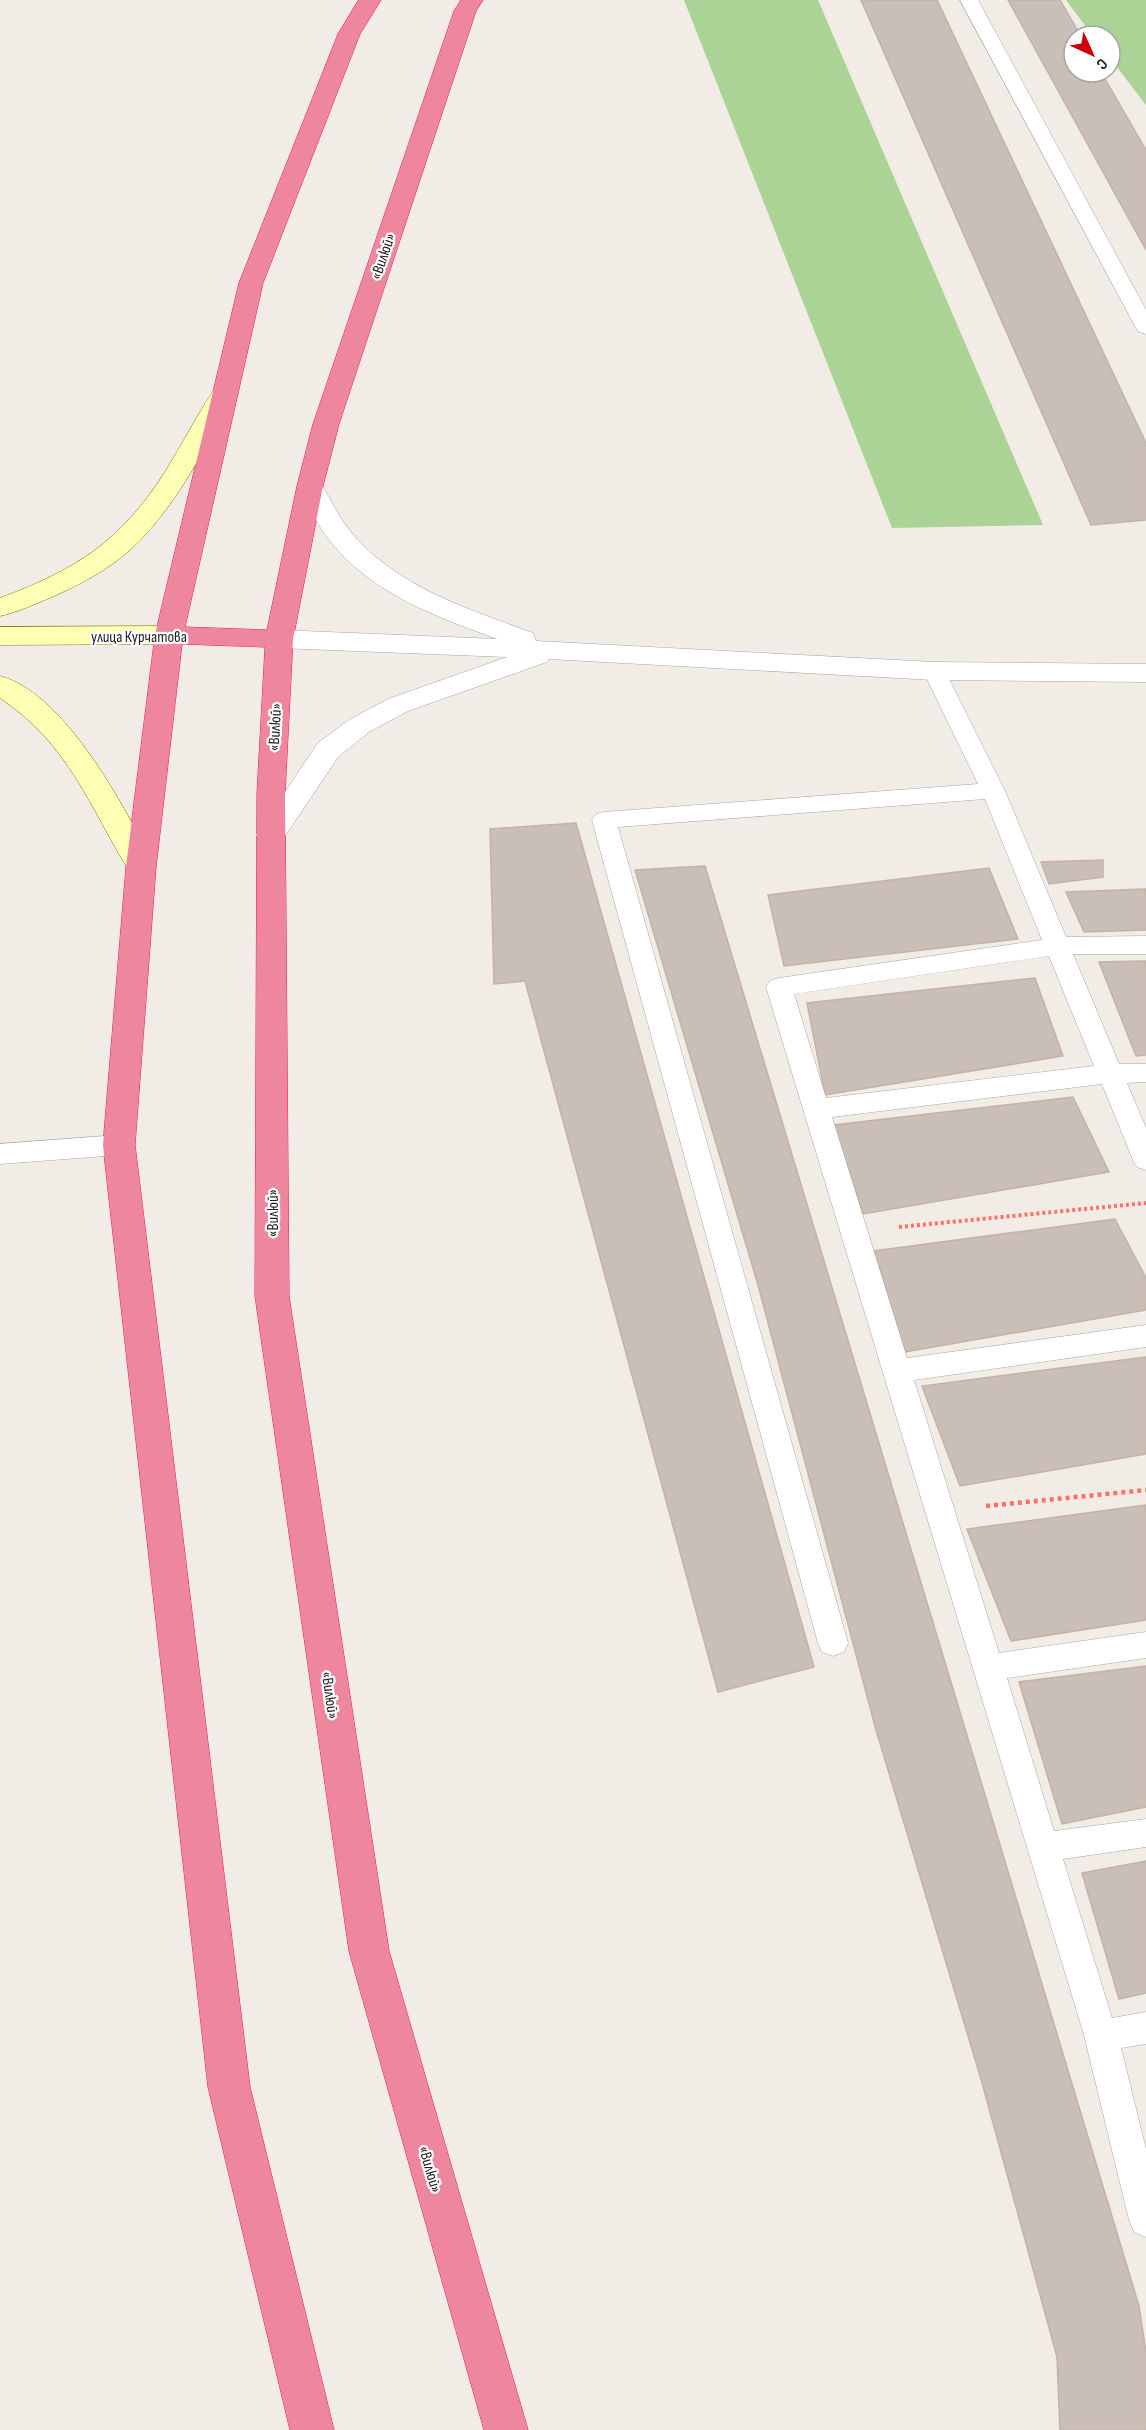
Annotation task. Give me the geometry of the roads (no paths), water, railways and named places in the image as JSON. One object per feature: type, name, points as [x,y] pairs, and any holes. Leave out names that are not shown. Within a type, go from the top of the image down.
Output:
[{"type":"highway","points":[[312,2430],[229,2087],[118,1145],[141,867],[169,635],[252,283],[349,34],[370,0]]},
{"type":"highway","name":"«Вилюй»","points":[[472,0],[465,11],[326,424],[309,486],[279,639],[271,835],[272,1296],[367,1939],[506,2430]]},
{"type":"highway","name":"улица Курчатова","points":[[169,635],[279,639]]},
{"type":"main road","points":[[0,608],[39,593],[81,571],[120,545],[151,512],[226,390]]},
{"type":"main road","name":"улица Курчатова","points":[[0,636],[169,635]]},
{"type":"main road","points":[[0,685],[37,714],[71,747],[95,780],[141,867]]},
{"type":"street","points":[[309,486],[345,543],[385,579],[433,606],[553,650]]},
{"type":"street","points":[[279,639],[553,650],[934,672],[1146,673]]},
{"type":"street","points":[[271,835],[328,750],[359,726],[398,705],[553,650]]},
{"type":"lane","points":[[969,0],[1146,328]]},
{"type":"lane","points":[[934,672],[993,791],[1146,1160]]},
{"type":"lane","points":[[833,1643],[604,820],[993,791]]},
{"type":"lane","points":[[1146,945],[1057,946],[779,987],[1101,2035],[1146,2220]]},
{"type":"lane","points":[[816,1109],[1110,1074],[1146,1073]]},
{"type":"lane","points":[[0,1154],[118,1145]]},
{"type":"lane","points":[[897,1371],[1146,1336]]},
{"type":"lane","points":[[988,1667],[1146,1645]]},
{"type":"lane","points":[[1044,1847],[1146,1833]]},
{"type":"lane","points":[[1101,2035],[1146,2028]]}]
